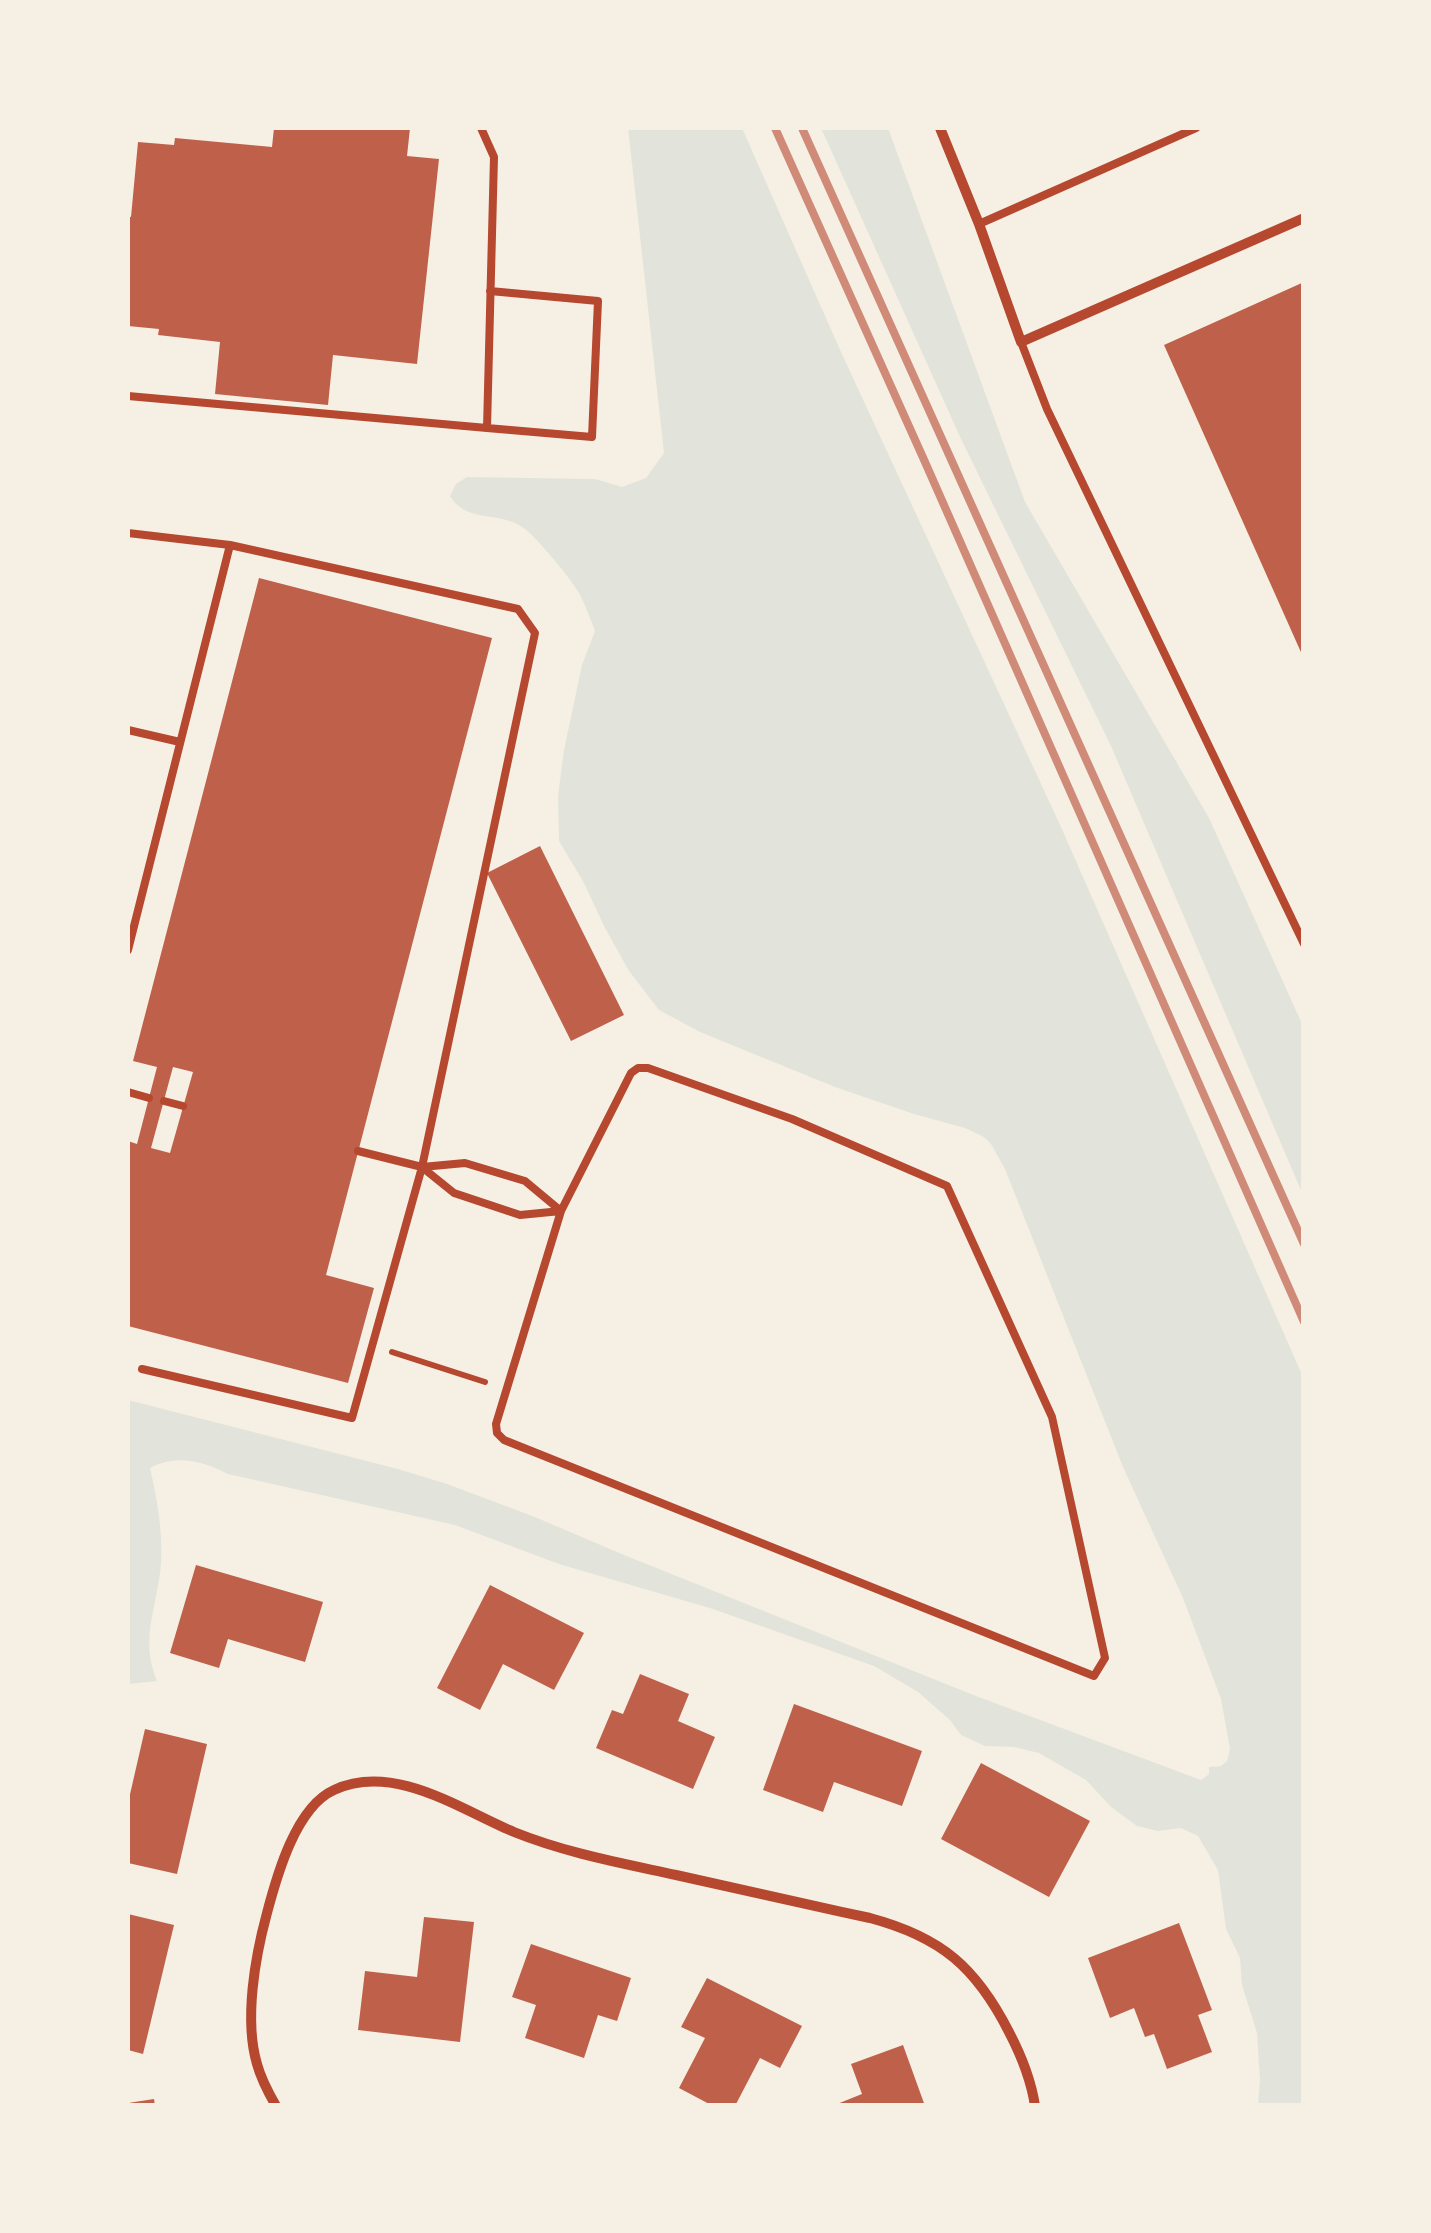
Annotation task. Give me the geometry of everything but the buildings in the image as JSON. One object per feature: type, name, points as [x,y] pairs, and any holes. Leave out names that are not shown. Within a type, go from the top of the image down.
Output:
[{"type":"street","points":[[940,128],[1021,342],[1304,218]]},
{"type":"street","points":[[276,2106],[263,2082],[252,2043],[255,1976],[268,1907],[290,1846],[312,1806],[337,1788],[370,1782],[424,1792],[568,1852],[910,1930],[949,1953],[986,1991],[1022,2058],[1035,2106]]},
{"type":"lane","points":[[481,128],[494,157],[486,428]]},
{"type":"lane","points":[[979,224],[1196,128]]},
{"type":"lane","points":[[128,396],[592,438],[598,301],[490,291]]},
{"type":"lane","points":[[1021,342],[1047,409],[1304,944]]},
{"type":"lane","points":[[128,533],[230,545],[518,609],[534,633],[422,1166],[352,1418],[142,1369]]},
{"type":"lane","points":[[128,950],[230,545]]},
{"type":"lane","points":[[128,730],[180,742]]},
{"type":"lane","points":[[638,1068],[648,1068],[792,1119],[946,1186],[1052,1417],[1104,1658],[1100,1669],[1094,1676],[504,1440],[497,1433],[496,1424],[506,1390],[561,1211],[631,1073],[638,1068]]},
{"type":"lane","points":[[128,1092],[149,1098]]},
{"type":"lane","points":[[164,1102],[183,1106]]},
{"type":"lane","points":[[358,1151],[422,1166],[465,1163],[525,1181],[561,1211]]},
{"type":"lane","points":[[422,1166],[454,1193],[520,1215],[561,1211]]},
{"type":"path","points":[[372,1346],[506,1390]]},
{"type":"shaded area","points":[[628,128],[742,128],[1061,827],[1303,1377],[1303,2105],[1258,2105],[1257,2033],[1242,1985],[1240,1958],[1226,1929],[1218,1870],[1198,1836],[1181,1828],[1158,1831],[1137,1826],[1111,1807],[1086,1780],[1039,1753],[985,1746],[961,1735],[918,1692],[874,1666],[713,1609],[559,1564],[455,1525],[180,1460],[150,1468],[161,1539],[150,1636],[157,1681],[128,1684],[128,1400],[447,1484],[976,1696],[1201,1780],[1209,1774],[1209,1767],[1227,1761],[1230,1749],[1221,1699],[1183,1598],[1123,1467],[1005,1169],[991,1144],[965,1128],[835,1087],[700,1032],[659,1010],[629,971],[559,841],[558,796],[564,750],[582,665],[595,631],[576,589],[531,534],[516,523],[465,510],[450,496],[456,484],[467,477],[595,479],[622,487],[646,478],[664,453]]},
{"type":"shaded area","points":[[821,128],[888,128],[1025,502],[1209,818],[1303,1026],[1303,1195],[1111,746],[961,439]]},
{"type":"railway","points":[[775,128],[1304,1322]]},
{"type":"railway","points":[[802,128],[1304,1244]]}]
